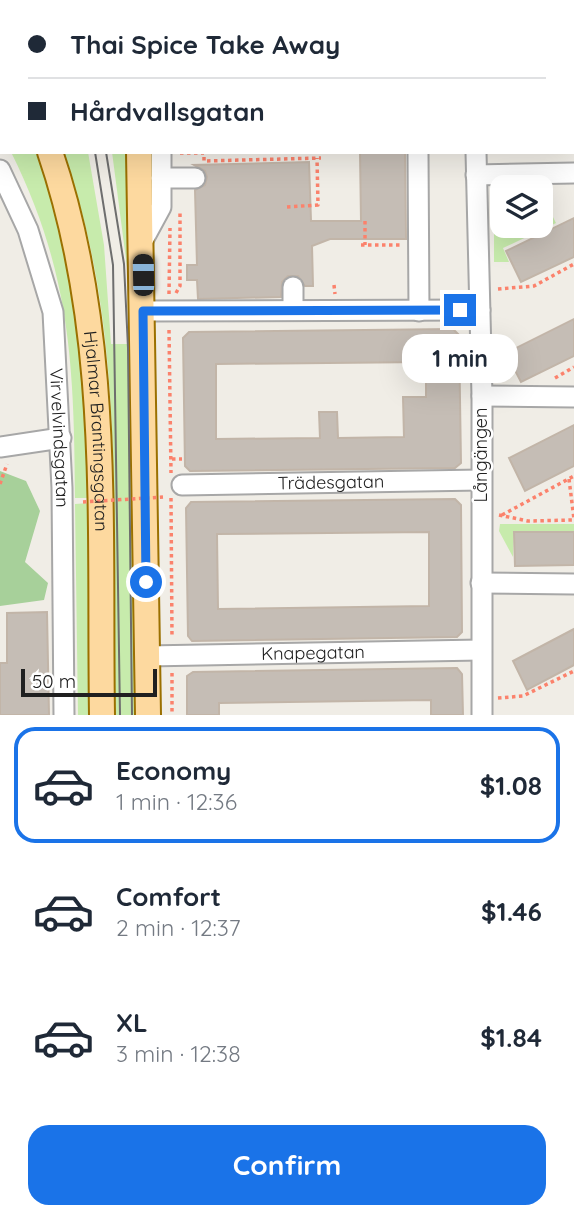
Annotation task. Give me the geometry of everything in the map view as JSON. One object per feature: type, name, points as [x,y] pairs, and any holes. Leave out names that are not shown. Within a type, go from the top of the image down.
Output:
[{"type":"main road","name":"Hjalmar Brantingsgatan","points":[[51,154],[68,212],[94,356],[98,413],[102,715]]},
{"type":"main road","points":[[148,715],[142,242],[165,165]]},
{"type":"street","points":[[418,154],[419,311]]},
{"type":"street","name":"Långängen","points":[[476,154],[482,396],[482,715]]},
{"type":"street","points":[[142,242],[161,207],[165,165]]},
{"type":"street","name":"Virvelvindsgatan","points":[[0,170],[28,230],[53,312],[61,438],[64,715]]},
{"type":"street","points":[[476,175],[574,173]]},
{"type":"street","points":[[293,286],[293,310]]},
{"type":"street","points":[[143,311],[480,310]]},
{"type":"street","points":[[482,396],[574,397]]},
{"type":"street","points":[[0,447],[61,438]]},
{"type":"street","name":"Trädesgatan","points":[[177,492],[481,480]]},
{"type":"street","points":[[481,583],[574,584]]},
{"type":"street","name":"Knapegatan","points":[[147,656],[481,650]]},
{"type":"path","points":[[204,154],[204,161],[319,158],[317,205],[287,207]]},
{"type":"path","points":[[165,165],[180,278]]},
{"type":"path","points":[[365,221],[363,245],[419,244]]},
{"type":"path","points":[[488,289],[534,286],[574,264]]},
{"type":"path","points":[[163,459],[182,458]]},
{"type":"path","points":[[493,515],[502,515],[572,478],[574,519],[509,520],[502,515]]},
{"type":"path","points":[[172,715],[177,492]]},
{"type":"path","points":[[83,502],[163,497]]},
{"type":"path","points":[[494,698],[523,696],[574,671]]},
{"type":"green space","points":[[12,154],[37,154],[52,200],[71,284],[84,373],[88,498],[75,498],[73,405],[65,321],[46,239]]},
{"type":"green space","points":[[64,154],[88,154],[104,245],[111,344],[133,344],[137,715],[113,715],[112,430],[98,289],[84,219]]},
{"type":"green space","points":[[112,154],[127,154],[130,290]]},
{"type":"green space","points":[[494,238],[524,238],[503,248],[509,262],[494,262]]},
{"type":"green space","points":[[0,471],[26,481],[40,511],[25,562],[48,583],[44,600],[0,606]]},
{"type":"green space","points":[[89,503],[91,715],[78,715],[75,504]]},
{"type":"green space","points":[[500,524],[574,524],[574,531],[514,532],[513,557],[499,531]]},
{"type":"building","points":[[360,154],[405,154],[406,239],[330,239],[312,246],[313,286],[305,286],[298,276],[288,276],[282,282],[281,297],[198,299],[197,280],[187,280],[187,265],[197,265],[195,190],[205,185],[207,177],[205,171],[194,165],[309,162],[311,221],[361,221]]},
{"type":"building","points":[[574,218],[574,257],[521,282],[506,251],[533,238],[553,238],[553,228]]},
{"type":"building","points":[[574,319],[574,356],[521,382],[506,353]]},
{"type":"building","points":[[453,329],[459,335],[461,463],[455,468],[190,471],[185,466],[183,338],[189,332]],"holes":[[[426,362],[426,397],[403,397],[404,437],[338,438],[337,412],[319,412],[320,438],[216,439],[216,364]]]},
{"type":"building","points":[[574,425],[574,466],[525,491],[509,458]]},
{"type":"building","points":[[455,499],[461,505],[462,632],[457,637],[192,641],[188,636],[186,508],[191,502]],"holes":[[[429,532],[429,606],[218,609],[217,534]]]},
{"type":"building","points":[[514,532],[574,532],[574,565],[515,566]]},
{"type":"building","points":[[47,612],[49,715],[0,715],[0,663],[7,663],[7,613]]},
{"type":"building","points":[[574,629],[574,665],[527,690],[513,661]]},
{"type":"building","points":[[457,668],[462,674],[463,715],[431,715],[431,700],[219,703],[219,715],[187,715],[187,676],[193,672]]},
{"type":"tram line","points":[[95,154],[113,265],[120,715]]},
{"type":"tram line","points":[[106,154],[124,264],[128,348],[132,715]]},
{"type":"route","points":[[146,582],[143,311],[460,310]]}]
